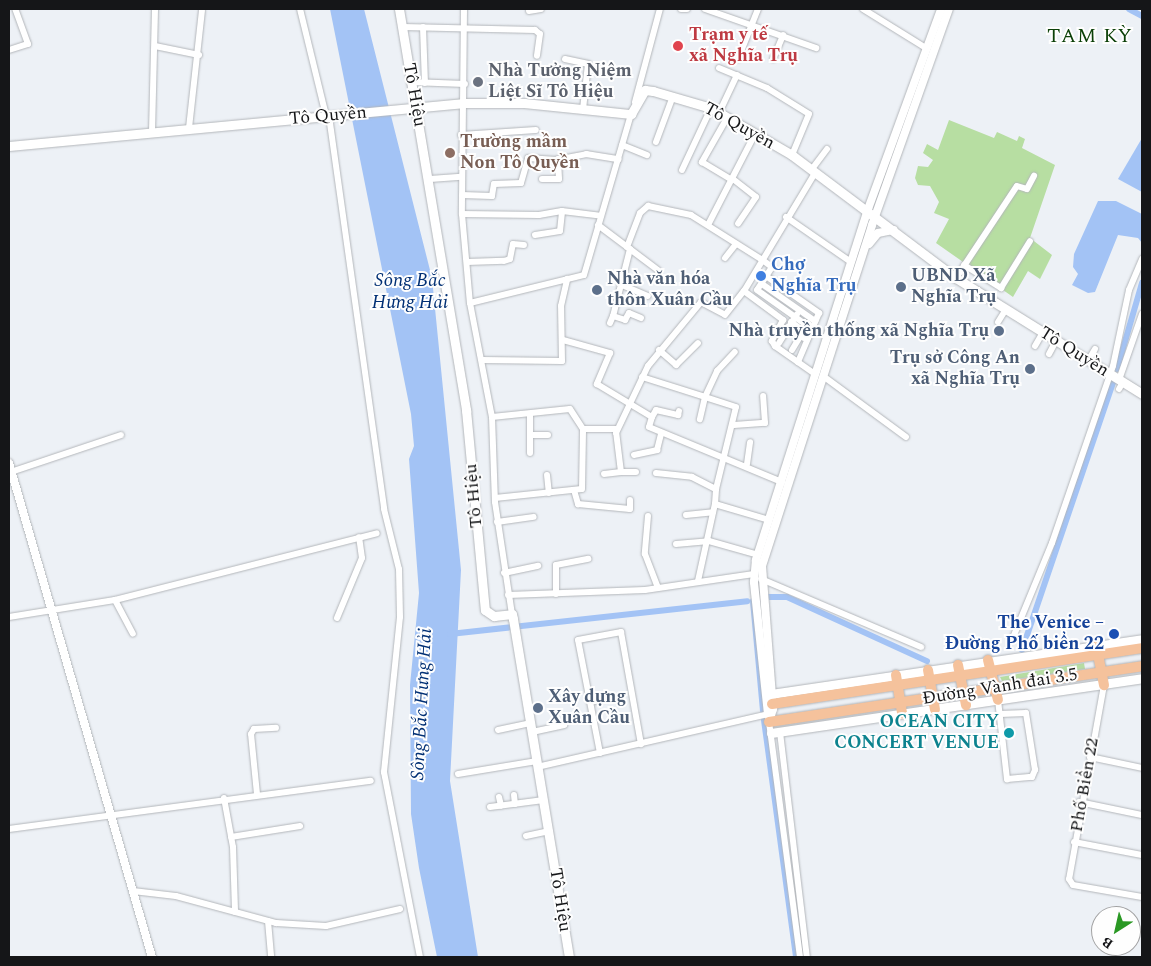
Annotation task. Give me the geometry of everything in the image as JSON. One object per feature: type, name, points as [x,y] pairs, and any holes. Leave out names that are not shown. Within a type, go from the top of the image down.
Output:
[{"type":"main road","name":"Tô Hiệu","points":[[399,9],[430,179],[466,410],[485,610],[494,616],[512,616],[569,957]]},
{"type":"main road","name":"Tô Quyền","points":[[642,89],[673,96],[719,113],[754,136],[792,155],[868,209],[956,278],[1110,374],[1120,384],[1142,394]]},
{"type":"main road","points":[[631,114],[634,103],[642,89]]},
{"type":"main road","name":"Tô Quyền","points":[[9,146],[342,114],[407,110],[462,103],[584,109],[631,114]]},
{"type":"main road","points":[[1104,685],[1097,649],[1142,638]]},
{"type":"main road","name":"Đường Vành đai 3.5","points":[[772,699],[898,686],[930,681],[959,670],[1097,649],[1142,648]]},
{"type":"main road","points":[[989,666],[998,700]]},
{"type":"main road","name":"Đường Vành đai 3.5","points":[[768,718],[900,702],[1142,666]]},
{"type":"main road","points":[[772,699],[928,670],[959,670],[966,705]]},
{"type":"main road","points":[[928,670],[935,709]]},
{"type":"main road","points":[[896,675],[902,714]]},
{"type":"main road","points":[[775,733],[998,700],[1037,698],[1142,678]]},
{"type":"street","points":[[9,50],[28,44],[15,9]]},
{"type":"street","points":[[152,132],[155,9]]},
{"type":"street","points":[[300,9],[327,116],[384,509],[399,569],[400,617],[384,772],[420,957]]},
{"type":"street","points":[[464,9],[465,84],[462,103],[461,135],[462,214],[470,303],[492,417],[497,522],[512,616]]},
{"type":"street","points":[[528,11],[541,9]]},
{"type":"street","points":[[642,89],[660,9]]},
{"type":"street","points":[[681,9],[687,9]]},
{"type":"street","points":[[705,9],[750,22],[816,48]]},
{"type":"street","points":[[738,59],[750,22],[758,9]]},
{"type":"street","points":[[863,9],[934,53]]},
{"type":"street","points":[[821,376],[850,262],[941,9]]},
{"type":"street","points":[[768,718],[772,699],[759,576],[785,482],[949,9]]},
{"type":"street","points":[[189,128],[202,11]]},
{"type":"street","points":[[403,27],[535,30],[540,34],[537,56]]},
{"type":"street","points":[[423,27],[425,83]]},
{"type":"street","points":[[773,59],[783,35]]},
{"type":"street","points":[[155,46],[198,55]]},
{"type":"street","points":[[565,59],[588,64],[584,109]]},
{"type":"street","points":[[719,68],[737,75],[808,114],[792,155]]},
{"type":"street","points":[[737,75],[719,113],[702,162],[757,195],[738,224]]},
{"type":"street","points":[[411,82],[465,84]]},
{"type":"street","points":[[656,142],[673,96]]},
{"type":"street","points":[[682,170],[702,126],[719,113]]},
{"type":"street","points":[[470,303],[584,275],[631,114]]},
{"type":"street","points":[[694,123],[702,126]]},
{"type":"street","points":[[461,135],[536,130]]},
{"type":"street","points":[[708,226],[754,136]]},
{"type":"street","points":[[622,145],[647,155]]},
{"type":"street","points":[[621,472],[617,429],[626,406],[642,377],[660,350],[701,302],[725,315],[744,291],[786,217],[828,150]]},
{"type":"street","points":[[485,183],[521,183],[526,158],[558,160],[586,154],[619,159]]},
{"type":"street","points":[[542,179],[559,179],[558,160]]},
{"type":"street","points":[[956,278],[1017,186],[1027,190],[1034,176]]},
{"type":"street","points":[[430,179],[461,177]]},
{"type":"street","points":[[462,195],[492,196],[494,184]]},
{"type":"street","points":[[610,324],[622,285],[628,248],[640,213],[648,206],[691,215],[762,259],[772,267],[757,290],[786,310],[791,322],[807,332]]},
{"type":"street","points":[[462,214],[539,216],[562,211],[600,216]]},
{"type":"street","points":[[535,235],[560,231],[562,211]]},
{"type":"street","points":[[786,217],[850,262],[861,265]]},
{"type":"street","points":[[598,225],[658,270]]},
{"type":"street","points":[[867,248],[878,233],[897,231]]},
{"type":"street","points":[[964,265],[1002,288],[1030,240]]},
{"type":"street","points":[[466,262],[504,261],[510,259],[513,244],[524,245]]},
{"type":"street","points":[[726,258],[736,244]]},
{"type":"street","points":[[1012,640],[1052,543],[1110,374],[1130,290],[1142,259]]},
{"type":"street","points":[[766,276],[818,308],[807,332],[798,362]]},
{"type":"street","points":[[482,360],[562,361],[561,306],[567,279]]},
{"type":"street","points":[[766,296],[776,282]]},
{"type":"street","points":[[762,284],[813,320]]},
{"type":"street","points":[[622,285],[648,296]]},
{"type":"street","points":[[775,303],[785,289]]},
{"type":"street","points":[[744,291],[783,320]]},
{"type":"street","points":[[800,298],[790,304],[786,310],[772,341],[798,362],[906,436]]},
{"type":"street","points":[[779,343],[799,310],[800,298]]},
{"type":"street","points":[[998,322],[1006,309]]},
{"type":"street","points":[[614,316],[626,320],[629,313],[641,318]]},
{"type":"street","points":[[1120,384],[1142,314]]},
{"type":"street","points":[[791,322],[807,332]]},
{"type":"street","points":[[792,350],[807,332]]},
{"type":"street","points":[[1035,346],[1043,332]]},
{"type":"street","points":[[563,340],[610,353],[597,384],[626,406],[652,418]]},
{"type":"street","points":[[1049,354],[1056,341]]},
{"type":"street","points":[[660,350],[676,365],[698,343]]},
{"type":"street","points":[[1088,360],[1095,349]]},
{"type":"street","points":[[700,419],[705,397],[717,371],[735,352]]},
{"type":"street","points":[[642,377],[736,408],[728,457],[716,489],[715,504],[705,541],[698,580]]},
{"type":"street","points":[[734,425],[768,423],[763,396]]},
{"type":"street","points":[[492,417],[572,410],[583,429],[582,488],[495,498]]},
{"type":"street","points":[[679,411],[678,416],[656,410],[648,428],[747,464],[785,482]]},
{"type":"street","points":[[530,414],[530,453]]},
{"type":"street","points":[[583,429],[617,429]]},
{"type":"street","points":[[634,455],[657,450],[661,434]]},
{"type":"street","points":[[11,472],[122,435]]},
{"type":"street","points":[[531,435],[548,435]]},
{"type":"street","points":[[747,464],[750,442]]},
{"type":"street","points":[[9,463],[152,957]]},
{"type":"street","points":[[604,474],[636,472]]},
{"type":"street","points":[[656,474],[692,477],[716,489]]},
{"type":"street","points":[[547,475],[549,493]]},
{"type":"street","points":[[785,482],[769,520],[758,555],[768,718],[775,733],[807,957]]},
{"type":"street","points":[[574,490],[578,504],[630,509],[630,500]]},
{"type":"street","points":[[715,504],[769,520]]},
{"type":"street","points":[[686,515],[713,512]]},
{"type":"street","points":[[648,516],[645,554],[658,588]]},
{"type":"street","points":[[497,522],[534,517]]},
{"type":"street","points":[[9,617],[52,614],[115,600],[377,533]]},
{"type":"street","points":[[337,618],[362,558],[359,537]]},
{"type":"street","points":[[676,544],[705,541],[758,555]]},
{"type":"street","points":[[556,594],[556,565],[588,559]]},
{"type":"street","points":[[504,573],[538,566]]},
{"type":"street","points":[[508,595],[658,588],[698,580],[759,576],[921,647]]},
{"type":"street","points":[[115,600],[133,634]]},
{"type":"street","points":[[600,753],[578,640],[621,632],[641,744]]},
{"type":"street","name":"Phố Biển 22","points":[[1104,685],[1080,803],[1069,872],[1073,884],[1142,897]]},
{"type":"street","points":[[590,702],[611,698]]},
{"type":"street","points":[[998,700],[1007,779],[1032,778],[1035,770],[1026,713],[1000,714]]},
{"type":"street","points":[[458,774],[537,764],[600,753],[768,718]]},
{"type":"street","points":[[498,730],[564,725]]},
{"type":"street","points":[[257,794],[251,734],[254,729],[276,728]]},
{"type":"street","points":[[775,733],[800,957]]},
{"type":"street","points":[[1090,757],[1142,768]]},
{"type":"street","points":[[9,829],[224,798],[371,781]]},
{"type":"street","points":[[514,795],[515,804]]},
{"type":"street","points":[[499,797],[500,806]]},
{"type":"street","points":[[224,798],[231,837],[235,912]]},
{"type":"street","points":[[490,807],[544,800]]},
{"type":"street","points":[[1080,803],[1142,815]]},
{"type":"street","points":[[231,837],[300,826]]},
{"type":"street","points":[[526,836],[549,831]]},
{"type":"street","points":[[1074,842],[1142,855]]},
{"type":"street","points":[[133,891],[235,912],[268,921],[326,926],[400,909]]},
{"type":"street","points":[[268,921],[271,957]]},
{"type":"green space","points":[[949,120],[994,138],[997,132],[1017,141],[1019,136],[1025,139],[1022,148],[1055,165],[1030,238],[1052,255],[1040,279],[1028,271],[1013,297],[936,243],[949,219],[934,213],[939,202],[930,186],[918,185],[915,178],[918,166],[928,167],[933,160],[923,153],[927,144],[938,150]]},
{"type":"green space","points":[[1084,663],[1085,669],[1002,681],[1000,677]]},
{"type":"water","name":"Sông Bắc Hưng Hải","points":[[330,9],[364,9],[432,278],[461,570],[450,781],[478,957],[437,957],[419,868],[411,814],[410,685],[419,593],[409,459],[414,446],[411,414]]},
{"type":"water","points":[[1142,138],[1142,192],[1118,179]]},
{"type":"water","points":[[1098,201],[1116,201],[1142,214],[1142,243],[1138,238],[1118,235],[1095,292],[1088,293],[1072,285],[1078,274],[1073,267],[1074,254]]},
{"type":"waterway","points":[[1129,9],[1142,16]]},
{"type":"waterway","points":[[1117,369],[1142,283]]},
{"type":"waterway","points":[[1022,650],[1113,383]]},
{"type":"waterway","points":[[765,597],[787,597],[927,661]]},
{"type":"waterway","points":[[450,634],[747,601]]},
{"type":"waterway","points":[[753,601],[763,711]]},
{"type":"waterway","points":[[764,720],[796,957]]},
{"type":"place","name":"Trạm y tế xã Nghĩa Trụ","points":[[678,46]]},
{"type":"place","name":"Nhà Tưởng Niệm Liệt Sĩ Tô Hiệu","points":[[478,82]]},
{"type":"place","name":"Trường mầm Non Tô Quyền","points":[[450,153]]},
{"type":"place","name":"Chợ Nghĩa Trụ","points":[[761,276]]},
{"type":"place","name":"UBND Xã Nghĩa Trụ","points":[[901,287]]},
{"type":"place","name":"Nhà văn hóa thôn Xuân Cầu","points":[[597,290]]},
{"type":"place","name":"Nhà truyền thống xã Nghĩa Trụ","points":[[999,331]]},
{"type":"place","name":"Trụ sở Công An xã Nghĩa Trụ","points":[[1030,369]]},
{"type":"place","name":"The Venice – Đường Phố biển 22","points":[[1114,634]]},
{"type":"place","name":"Xây dựng Xuân Cầu","points":[[538,708]]},
{"type":"place","name":"OCEAN CITY CONCERT VENUE","points":[[1009,733]]},
{"type":"district","name":"TAM KỲ","points":[[1090,36]]}]
